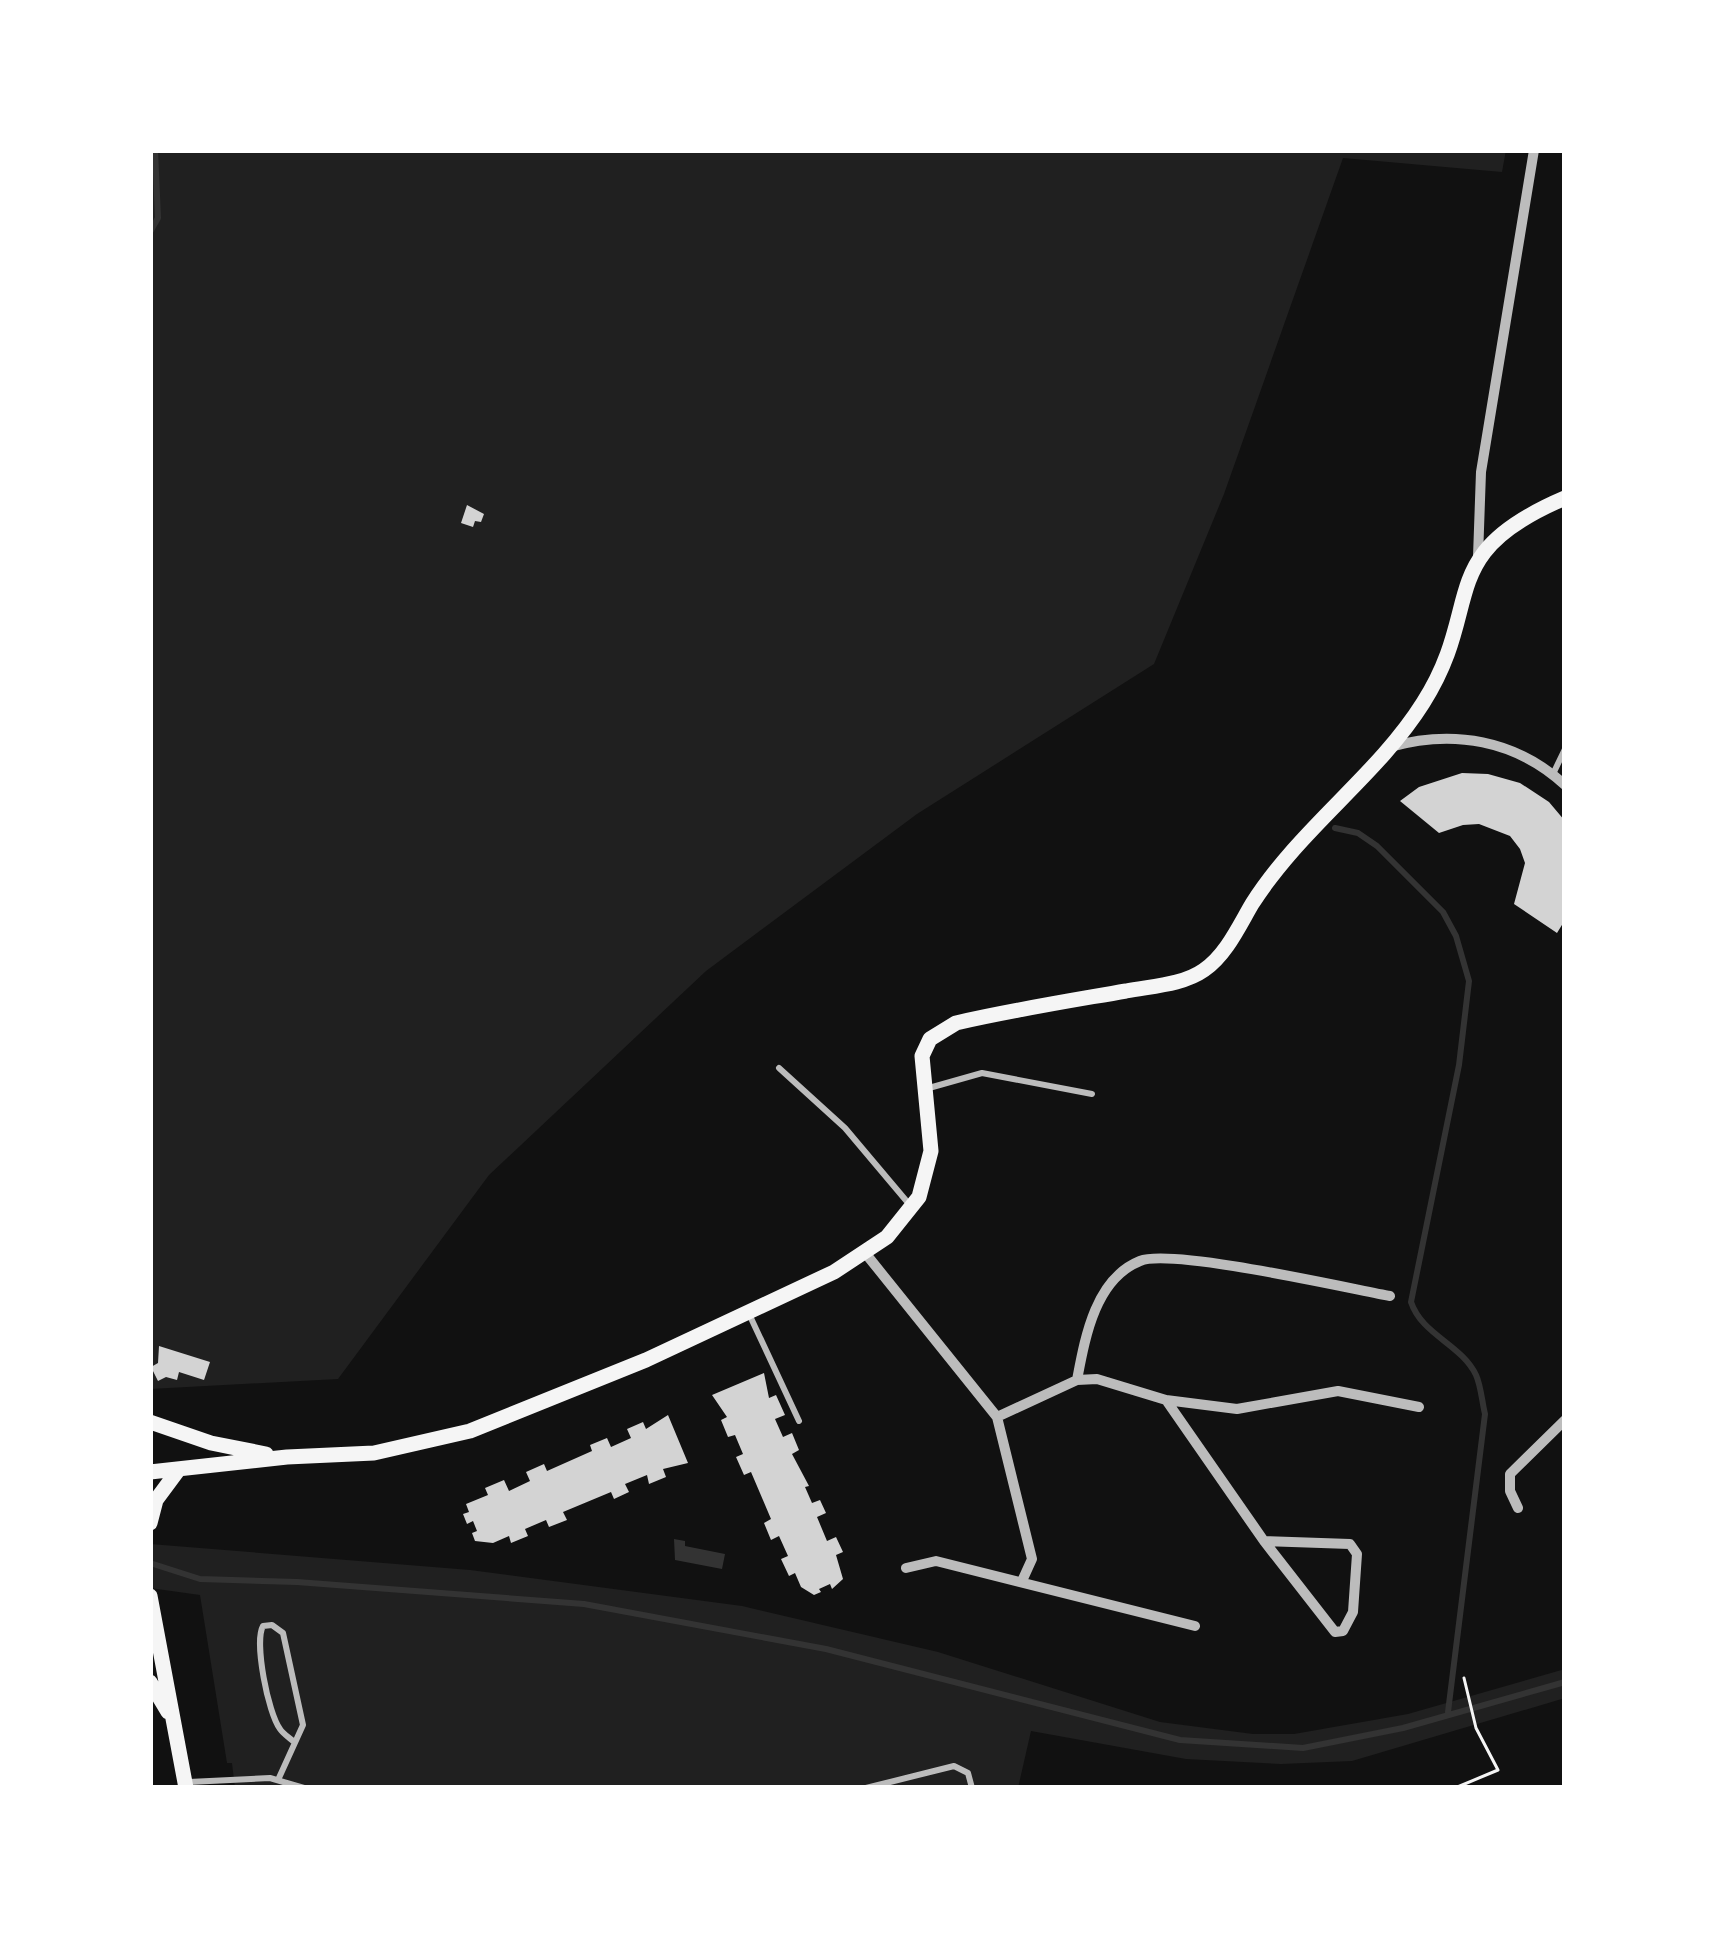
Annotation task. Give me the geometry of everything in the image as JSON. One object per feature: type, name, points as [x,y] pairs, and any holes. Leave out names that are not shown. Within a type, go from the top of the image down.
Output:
[{"type":"main road","points":[[150,1472],[395,1450],[470,1430],[550,1401],[749,1314],[866,1254],[912,1209],[930,1163],[923,1049],[930,1039],[948,1026],[1167,983],[1208,968],[1297,842],[1415,715],[1448,653],[1467,580],[1478,557],[1511,524],[1565,498]]},
{"type":"main road","points":[[150,1422],[211,1443],[287,1457]]},
{"type":"main road","points":[[150,1523],[156,1500],[179,1469]]},
{"type":"main road","points":[[150,1596],[186,1785]]},
{"type":"main road","points":[[150,1682],[173,1719]]},
{"type":"street","points":[[1478,557],[1481,472],[1534,150]]},
{"type":"street","points":[[1415,715],[1416,728],[1425,739]]},
{"type":"street","points":[[1387,748],[1425,739],[1485,742],[1520,754],[1565,785]]},
{"type":"street","points":[[866,1254],[998,1417],[1032,1559],[1022,1581]]},
{"type":"street","points":[[1077,1380],[1084,1340],[1100,1298],[1116,1277],[1142,1259],[1219,1265],[1390,1296]]},
{"type":"street","points":[[998,1417],[1077,1380],[1097,1379],[1166,1400],[1237,1409],[1338,1391],[1419,1407]]},
{"type":"street","points":[[1166,1400],[1264,1541],[1326,1623],[1335,1632],[1343,1631],[1353,1612],[1357,1554],[1350,1544],[1264,1541]]},
{"type":"street","points":[[1518,1508],[1510,1491],[1510,1474],[1565,1420]]},
{"type":"street","points":[[906,1568],[936,1561],[1195,1626]]},
{"type":"lane","points":[[1552,774],[1565,749]]},
{"type":"lane","points":[[778,1069],[845,1129],[912,1209]]},
{"type":"lane","points":[[925,1089],[982,1073],[1092,1094]]},
{"type":"lane","points":[[749,1314],[799,1421]]},
{"type":"lane","points":[[278,1780],[303,1725],[283,1633],[272,1625],[263,1626],[258,1633],[259,1648],[272,1708],[278,1726],[294,1742]]},
{"type":"lane","points":[[871,1787],[954,1766],[968,1774],[972,1788]]},
{"type":"lane","points":[[186,1785],[278,1780],[304,1788]]},
{"type":"path","points":[[1455,1788],[1498,1770],[1475,1728],[1464,1678]]},
{"type":"shaded area","points":[[150,150],[1506,150],[1502,172],[1343,158],[1224,494],[1154,664],[917,814],[706,971],[489,1175],[338,1379],[150,1389]]},
{"type":"shaded area","points":[[674,1539],[685,1541],[685,1546],[725,1554],[722,1569],[675,1560]]},
{"type":"shaded area","points":[[150,1544],[470,1570],[742,1606],[938,1652],[1160,1722],[1253,1734],[1294,1734],[1408,1714],[1565,1669],[1565,1698],[1352,1761],[1281,1764],[1186,1759],[1031,1731],[1018,1788],[235,1788],[200,1595],[150,1588]]},
{"type":"building","points":[[467,505],[484,514],[473,527],[461,523]]},
{"type":"building","points":[[1462,773],[1520,783],[1549,802],[1565,821],[1565,920],[1557,933],[1514,904],[1525,863],[1510,836],[1479,824],[1439,833],[1400,801],[1419,787]]},
{"type":"building","points":[[159,1346],[210,1362],[204,1380],[179,1372],[177,1380],[158,1381],[151,1367],[158,1363]]},
{"type":"building","points":[[764,1373],[769,1398],[776,1395],[785,1415],[775,1419],[783,1437],[792,1433],[799,1450],[792,1454],[809,1486],[805,1487],[812,1503],[820,1500],[826,1513],[817,1517],[827,1541],[836,1537],[843,1552],[836,1555],[843,1579],[814,1595],[801,1587],[795,1573],[789,1576],[781,1559],[788,1556],[779,1536],[771,1540],[764,1523],[771,1519],[751,1472],[744,1475],[736,1457],[743,1454],[735,1435],[728,1437],[721,1420],[727,1417],[712,1395]]},
{"type":"building","points":[[668,1415],[688,1463],[663,1469],[666,1477],[649,1484],[647,1475],[625,1484],[629,1492],[614,1499],[611,1492],[563,1512],[567,1520],[549,1527],[546,1520],[525,1529],[528,1536],[511,1543],[509,1536],[493,1543],[475,1541],[473,1521],[467,1524],[463,1514],[469,1512],[466,1504],[488,1495],[485,1488],[504,1480],[509,1491],[530,1481],[526,1472],[544,1464],[547,1471],[592,1451],[590,1445],[607,1438],[611,1447],[631,1438],[627,1429],[643,1422],[646,1429]]},
{"type":"waterway","points":[[150,232],[158,218],[155,150]]},
{"type":"waterway","points":[[1335,828],[1358,833],[1377,846],[1443,912],[1456,936],[1469,981],[1459,1065],[1411,1302],[1424,1323],[1469,1364],[1478,1379],[1485,1414],[1448,1712]]},
{"type":"waterway","points":[[150,1563],[200,1579],[584,1604],[826,1649],[1180,1740],[1303,1748],[1403,1728],[1565,1682]]}]
